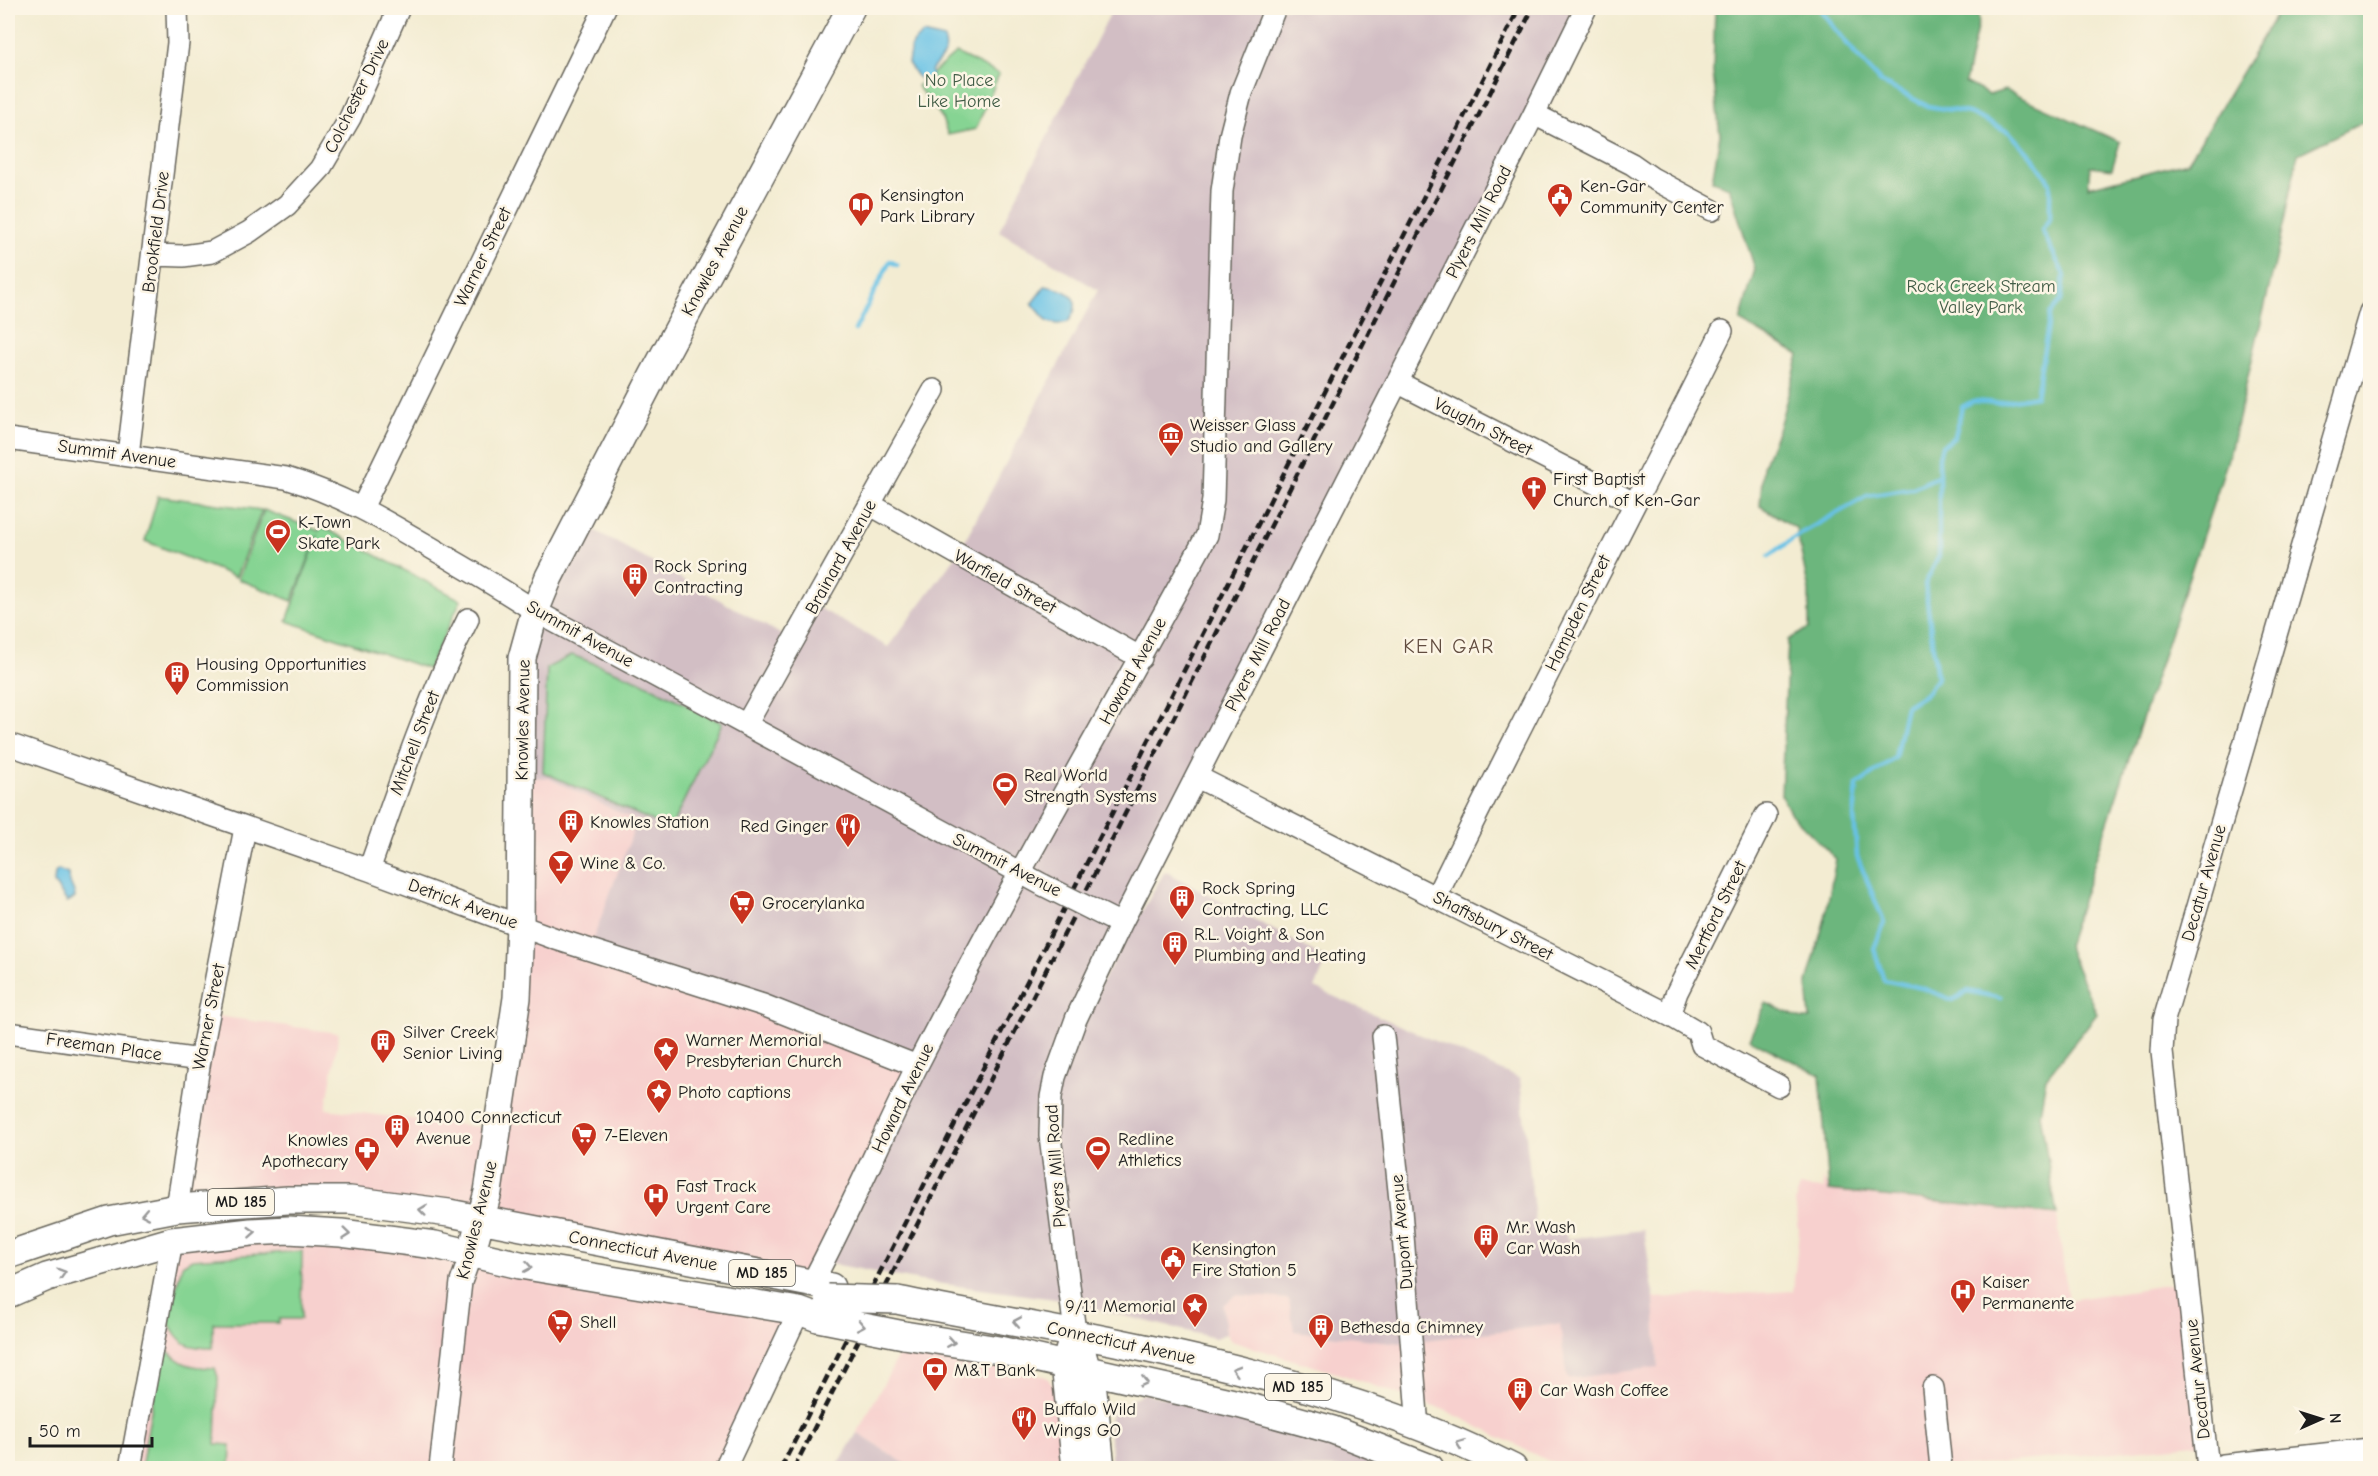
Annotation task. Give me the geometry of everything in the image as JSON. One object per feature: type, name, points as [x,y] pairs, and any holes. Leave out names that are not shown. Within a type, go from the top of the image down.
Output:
[{"type":"main road","name":"Knowles Avenue","points":[[471,1254],[488,1192],[518,998],[522,658],[535,611],[549,577],[653,376],[850,8]]},
{"type":"main road","name":"Connecticut Avenue","points":[[8,1255],[109,1221],[177,1208],[288,1200],[350,1200],[480,1219],[818,1299],[907,1302],[1075,1332],[1201,1360],[1335,1398],[1480,1452],[1514,1468]]},
{"type":"main road","name":"Connecticut Avenue","points":[[8,1294],[47,1277],[172,1241],[288,1230],[341,1233],[425,1244],[520,1265],[718,1298],[788,1294],[802,1290],[904,1335],[999,1350],[1238,1404],[1333,1430],[1426,1467]]},
{"type":"main road","name":"Plyers Mill Road","points":[[1075,1332],[1076,1468]]},
{"type":"main road","name":"Plyers Mill Road","points":[[1076,1366],[1093,1392],[1101,1468]]},
{"type":"main road","points":[[2224,1468],[2370,1452]]},
{"type":"street","name":"Brookfield Drive","points":[[128,455],[178,43],[177,8]]},
{"type":"street","name":"Colchester Drive","points":[[154,255],[183,256],[212,252],[249,232],[287,204],[320,169],[350,118],[399,8]]},
{"type":"street","name":"Warner Street","points":[[362,507],[605,8]]},
{"type":"street","name":"Howard Avenue","points":[[725,1468],[818,1299],[918,1066],[1020,872],[1141,658],[1207,535],[1213,500],[1222,191],[1230,136],[1241,93],[1275,8]]},
{"type":"street","name":"Plyers Mill Road","points":[[1075,1332],[1063,1248],[1049,1115],[1055,1077],[1076,1019],[1121,924],[1586,8]]},
{"type":"street","points":[[1534,114],[1632,164],[1652,178],[1712,210]]},
{"type":"street","name":"Decatur Avenue","points":[[2208,1468],[2162,1052],[2164,1020],[2370,312]]},
{"type":"street","name":"Hampden Street","points":[[1436,897],[1722,331]]},
{"type":"street","name":"Vaughn Street","points":[[1397,382],[1635,503]]},
{"type":"street","name":"Brainard Avenue","points":[[746,725],[934,390]]},
{"type":"street","name":"Summit Avenue","points":[[8,439],[286,478],[321,489],[362,507],[508,592],[535,611],[983,854],[1121,924]]},
{"type":"street","name":"Warfield Street","points":[[871,505],[1141,658]]},
{"type":"street","name":"Mitchell Street","points":[[369,870],[418,732],[468,619]]},
{"type":"street","name":"Detrick Avenue","points":[[8,744],[369,870],[556,939],[763,1005],[918,1066]]},
{"type":"street","name":"Shaftsbury Street","points":[[1197,777],[1669,1015],[1698,1032],[1702,1045],[1779,1086]]},
{"type":"street","name":"Mertford Street","points":[[1669,1015],[1677,992],[1766,815]]},
{"type":"street","name":"Warner Street","points":[[177,1208],[200,1060],[245,828]]},
{"type":"street","name":"Freeman Place","points":[[8,1033],[200,1060]]},
{"type":"street","name":"Dupont Avenue","points":[[1383,1036],[1401,1210],[1418,1428]]},
{"type":"street","points":[[130,1468],[172,1241]]},
{"type":"street","name":"Knowles Avenue","points":[[440,1468],[461,1282],[471,1254]]},
{"type":"street","points":[[1933,1388],[1941,1468]]},
{"type":"shaded area","points":[[1113,8],[1586,8],[1076,1019],[1030,1094],[1088,1006],[1165,871],[1327,959],[1315,988],[1520,1079],[1536,1230],[1565,1226],[1567,1239],[1644,1230],[1654,1298],[1658,1367],[1567,1379],[1560,1324],[1400,1343],[1294,1331],[1289,1299],[1236,1295],[1223,1305],[1226,1334],[1215,1338],[1055,1299],[921,1281],[823,1262],[917,1066],[589,950],[637,821],[548,778],[522,777],[522,658],[578,521],[793,641],[814,605],[888,647],[957,555],[1098,290],[999,231]]},
{"type":"shaded area","points":[[522,777],[548,778],[637,821],[590,949],[917,1066],[812,1283],[449,1213],[177,1208],[209,1015],[339,1033],[326,1109],[497,1129]]},
{"type":"shaded area","points":[[1823,1178],[1830,1190],[2057,1215],[2068,1300],[2187,1282],[2205,1443],[1947,1468],[1575,1468],[1546,1460],[1447,1411],[1343,1375],[1231,1341],[1226,1334],[1223,1305],[1236,1295],[1289,1299],[1295,1331],[1400,1343],[1560,1324],[1658,1367],[1654,1298],[1793,1291],[1799,1230],[1795,1201],[1800,1187],[1824,1189]]},
{"type":"shaded area","points":[[288,1230],[799,1311],[725,1468],[130,1468],[172,1241]]},
{"type":"shaded area","points":[[901,1351],[1014,1369],[1046,1377],[1055,1386],[1068,1468],[912,1468],[857,1433]]},
{"type":"shaded area","points":[[1144,1393],[1271,1424],[1396,1468],[1112,1468],[1109,1423],[1114,1409]]},
{"type":"shaded area","points":[[857,1433],[912,1468],[836,1468]]},
{"type":"green space","name":"Rock Creek Stream Valley Park","points":[[1715,8],[1975,8],[1979,19],[1965,82],[1989,95],[2005,90],[2120,142],[2112,169],[2090,166],[2088,187],[2188,162],[2280,8],[2370,8],[2370,119],[2298,154],[2276,259],[2229,456],[2067,946],[2097,1014],[2046,1078],[2040,1114],[2057,1215],[1829,1190],[1820,1075],[1749,1039],[1766,1003],[1802,1019],[1810,1019],[1807,983],[1825,918],[1836,859],[1791,814],[1781,795],[1788,640],[1809,628],[1809,591],[1796,528],[1760,506],[1763,466],[1779,427],[1799,355],[1740,321],[1755,269],[1729,187],[1712,181],[1720,135],[1713,73]]},
{"type":"green space","name":"No Place Like Home","points":[[956,53],[999,74],[976,129],[948,135],[941,116],[917,86]]},
{"type":"green space","points":[[158,496],[262,510],[236,577],[145,541]]},
{"type":"green space","points":[[264,510],[319,531],[321,526],[461,600],[428,669],[287,621],[318,535],[292,601],[238,579]]},
{"type":"green space","points":[[572,655],[638,680],[722,723],[670,829],[543,772],[547,668]]},
{"type":"green space","points":[[302,1251],[301,1319],[279,1319],[279,1323],[213,1323],[213,1348],[190,1346],[180,1340],[172,1329],[168,1321],[182,1265],[192,1259]]},
{"type":"green space","points":[[164,1347],[181,1362],[215,1368],[218,1377],[216,1444],[231,1445],[230,1468],[141,1468]]},
{"type":"water","points":[[923,34],[944,39],[945,44],[944,53],[931,71],[932,79],[925,83],[908,63],[912,46]]},
{"type":"water","points":[[1045,286],[1072,296],[1075,307],[1068,322],[1058,324],[1048,322],[1032,303]]},
{"type":"water","points":[[58,870],[68,874],[74,891],[75,898],[67,902],[54,883],[55,873]]},
{"type":"waterway","points":[[1819,8],[1856,55],[1881,82],[1927,106],[1969,113],[2009,132],[2034,159],[2050,183],[2050,218],[2042,230],[2064,275],[2061,301],[2050,314],[2036,396],[1997,403],[1973,401],[1962,407],[1955,436],[1942,446],[1939,457],[1939,556],[1925,584],[1937,678],[1927,693],[1906,706],[1895,758],[1857,785],[1854,816],[1857,856],[1884,922],[1874,949],[1884,980],[1922,988],[1953,1000],[1968,991],[2001,998]]},
{"type":"waterway","points":[[855,330],[890,261],[897,265]]},
{"type":"waterway","points":[[1769,556],[1800,534],[1867,496],[1911,489],[1939,476]]},
{"type":"railway","points":[[781,1468],[1519,8]]},
{"type":"railway","points":[[794,1468],[1533,8]]},
{"type":"place","name":"Ken-Gar Community Center","points":[[1560,219]]},
{"type":"place","name":"Kensington Park Library","points":[[861,228]]},
{"type":"place","name":"Weisser Glass Studio and Gallery","points":[[1171,458]]},
{"type":"place","name":"First Baptist Church of Ken-Gar","points":[[1534,512]]},
{"type":"place","name":"K-Town Skate Park","points":[[278,555]]},
{"type":"place","name":"Rock Spring Contracting","points":[[635,599]]},
{"type":"place","name":"Housing Opportunities Commission","points":[[177,697]]},
{"type":"place","name":"Real World Strength Systems","points":[[1005,808]]},
{"type":"place","name":"Knowles Station","points":[[571,845]]},
{"type":"place","name":"Red Ginger","points":[[848,849]]},
{"type":"place","name":"Wine & Co.","points":[[561,886]]},
{"type":"place","name":"Rock Spring Contracting, LLC","points":[[1182,921]]},
{"type":"place","name":"Grocerylanka","points":[[742,926]]},
{"type":"place","name":"R.L. Voight & Son Plumbing and Heating","points":[[1175,967]]},
{"type":"place","name":"Silver Creek Senior Living","points":[[383,1065]]},
{"type":"place","name":"Warner Memorial Presbyterian Church","points":[[666,1073]]},
{"type":"place","name":"Photo captions","points":[[659,1115]]},
{"type":"place","name":"10400 Connecticut Avenue","points":[[397,1150]]},
{"type":"place","name":"7-Eleven","points":[[584,1158]]},
{"type":"place","name":"Redline Athletics","points":[[1098,1172]]},
{"type":"place","name":"Knowles Apothecary","points":[[367,1173]]},
{"type":"place","name":"Fast Track Urgent Care","points":[[656,1219]]},
{"type":"place","name":"Mr. Wash Car Wash","points":[[1486,1260]]},
{"type":"place","name":"Kensington Fire Station 5","points":[[1173,1282]]},
{"type":"place","name":"Kaiser Permanente","points":[[1963,1315]]},
{"type":"place","name":"9/11 Memorial","points":[[1195,1329]]},
{"type":"place","name":"Shell","points":[[560,1345]]},
{"type":"place","name":"Bethesda Chimney","points":[[1321,1350]]},
{"type":"place","name":"M&T Bank","points":[[935,1393]]},
{"type":"place","name":"Car Wash Coffee","points":[[1520,1413]]},
{"type":"place","name":"Buffalo Wild Wings GO","points":[[1024,1442]]},
{"type":"district","name":"KEN GAR","points":[[1449,646]]}]
